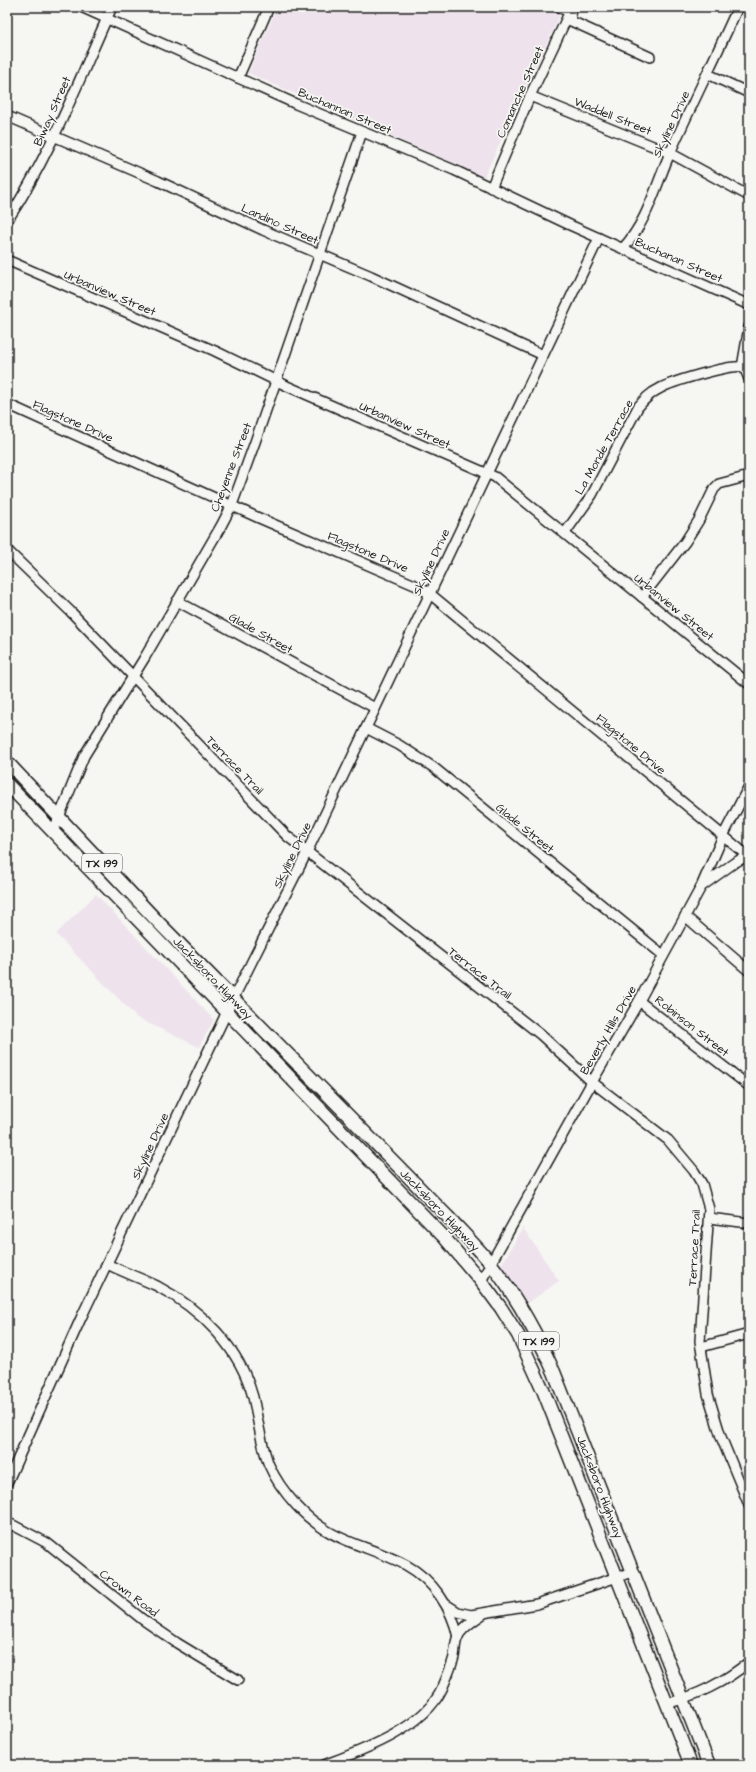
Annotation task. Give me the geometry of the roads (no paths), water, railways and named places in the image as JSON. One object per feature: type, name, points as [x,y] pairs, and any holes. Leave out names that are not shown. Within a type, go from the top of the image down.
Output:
[{"type":"main road","name":"Jacksboro Highway","points":[[7,762],[233,999],[448,1217],[491,1265],[518,1303],[545,1351],[591,1462],[632,1572],[709,1765]]},
{"type":"main road","name":"Jacksboro Highway","points":[[7,784],[226,1013],[435,1227],[482,1281],[501,1308],[518,1335],[540,1383],[690,1765]]},
{"type":"main road","points":[[358,1149],[371,1138]]},
{"type":"street","name":"Buchannan Street","points":[[81,7],[238,78],[491,188],[599,238]]},
{"type":"street","name":"Biway Street","points":[[7,221],[25,193],[54,137],[112,7]]},
{"type":"street","points":[[238,78],[269,7]]},
{"type":"street","points":[[558,7],[571,10],[571,21],[650,57]]},
{"type":"street","name":"Skyline Drive","points":[[623,248],[638,230],[670,153],[738,7]]},
{"type":"street","name":"Comanche Street","points":[[491,188],[530,96],[571,10]]},
{"type":"street","points":[[708,74],[749,93]]},
{"type":"street","name":"Waddell Street","points":[[530,96],[670,153],[749,196]]},
{"type":"street","name":"Landino Street","points":[[7,116],[158,181],[263,230],[320,254],[543,355]]},
{"type":"street","name":"Cheyenne Street","points":[[53,832],[84,756],[133,676],[232,505],[362,132]]},
{"type":"street","name":"Skyline Drive","points":[[7,1483],[107,1264],[226,1013],[307,852],[486,472],[599,238]]},
{"type":"street","name":"Buchanan Street","points":[[599,238],[749,305]]},
{"type":"street","name":"Urbanview Street","points":[[7,260],[215,351],[276,381],[495,477],[749,684]]},
{"type":"street","points":[[749,327],[742,367],[745,369],[749,379]]},
{"type":"street","name":"La Monde Terrace","points":[[565,533],[592,495],[638,407],[649,395],[660,388],[708,372],[730,367],[742,367]]},
{"type":"street","name":"Flagstone Drive","points":[[7,404],[259,518],[417,586],[429,593],[749,856]]},
{"type":"street","points":[[642,597],[685,542],[699,520],[714,489],[719,484],[749,476]]},
{"type":"street","name":"Terrace Trail","points":[[7,550],[71,612],[287,836],[541,1035],[592,1082],[668,1140],[694,1171],[702,1184],[709,1209],[700,1341],[708,1394],[721,1438],[749,1505]]},
{"type":"street","name":"Glade Street","points":[[177,601],[376,708]]},
{"type":"street","name":"Glade Street","points":[[366,728],[415,754],[433,767],[663,955]]},
{"type":"street","name":"Beverly Hills Drive","points":[[482,1281],[701,887],[723,836],[749,786]]},
{"type":"street","points":[[701,887],[734,862],[749,856]]},
{"type":"street","points":[[685,916],[749,971]]},
{"type":"street","name":"Robinson Street","points":[[639,1001],[749,1086]]},
{"type":"street","points":[[709,1218],[749,1223]]},
{"type":"street","points":[[107,1264],[157,1286],[182,1301],[209,1323],[230,1347],[246,1377],[269,1465],[296,1505],[314,1522],[330,1534],[351,1544],[390,1557],[408,1566],[430,1584],[452,1614],[458,1637],[454,1659],[442,1690],[430,1708],[402,1730],[351,1755],[324,1765]]},
{"type":"street","points":[[701,1347],[749,1334]]},
{"type":"street","name":"Crown Road","points":[[7,1522],[47,1543],[142,1619],[238,1680]]},
{"type":"street","points":[[446,1604],[458,1612],[471,1615],[483,1614],[537,1604],[632,1572]]},
{"type":"street","points":[[458,1637],[469,1625],[483,1614]]},
{"type":"street","points":[[666,1704],[683,1699],[722,1682],[749,1662]]}]
